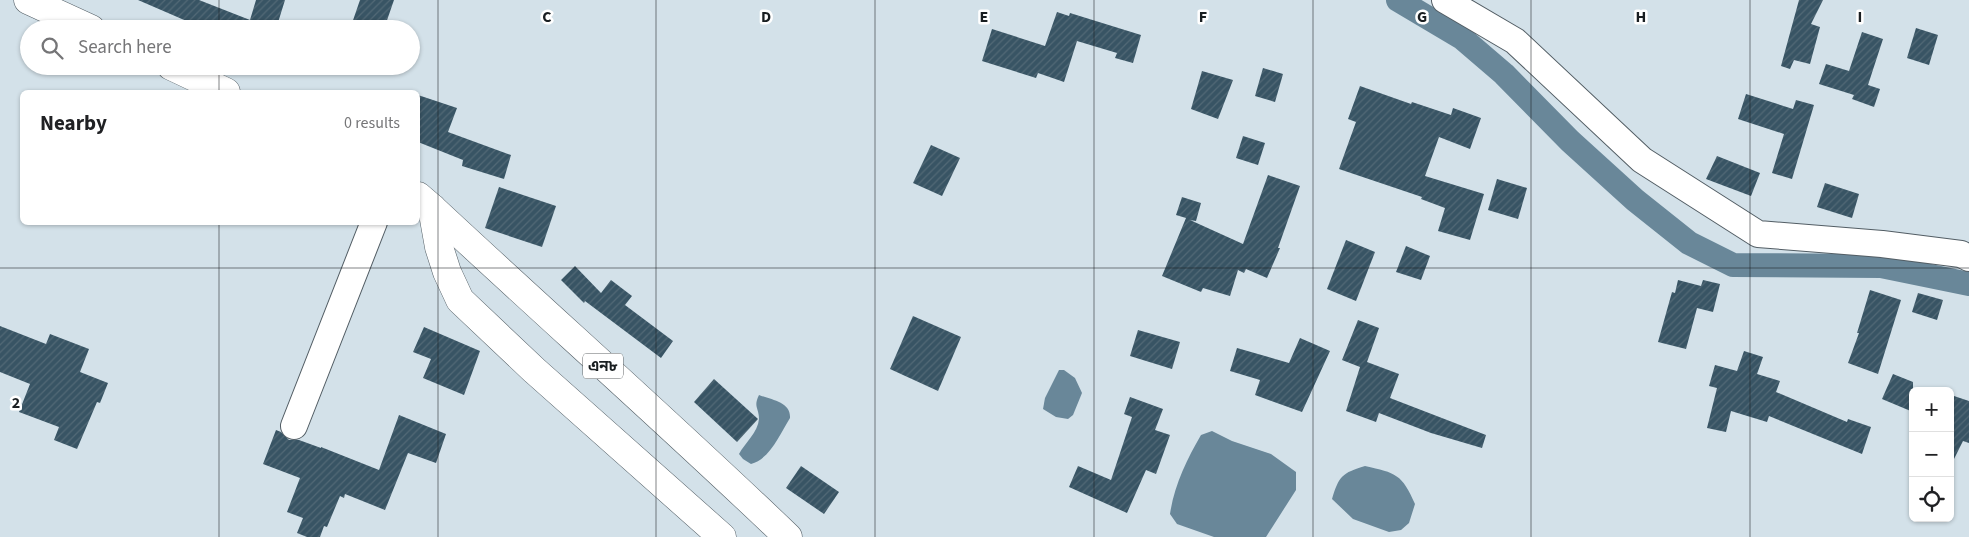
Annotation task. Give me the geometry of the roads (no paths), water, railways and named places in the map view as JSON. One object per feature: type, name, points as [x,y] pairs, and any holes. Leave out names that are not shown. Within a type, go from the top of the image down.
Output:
[{"type":"main road","points":[[28,0],[71,20]]},
{"type":"main road","points":[[190,75],[222,90]]},
{"type":"main road","points":[[425,202],[447,272],[460,300],[534,370],[722,537]]},
{"type":"main road","name":"এন৮","points":[[425,202],[672,430],[722,473],[788,537]]},
{"type":"street","points":[[1445,0],[1515,41],[1642,160],[1758,234],[1882,244],[1961,254],[1969,258]]},
{"type":"street","points":[[294,426],[373,225]]},
{"type":"water","points":[[1059,370],[1064,370],[1075,378],[1082,393],[1073,415],[1068,419],[1056,417],[1043,409],[1045,398]]},
{"type":"water","points":[[759,395],[780,402],[787,408],[790,418],[764,457],[751,464],[739,454],[758,424],[759,415],[756,405]]},
{"type":"water","points":[[1212,431],[1232,441],[1271,454],[1296,472],[1296,490],[1266,537],[1214,537],[1177,524],[1170,514],[1178,483],[1191,454],[1201,435]]},
{"type":"water","points":[[1365,466],[1391,473],[1397,476],[1406,486],[1415,504],[1409,523],[1401,530],[1389,532],[1353,519],[1332,499],[1339,480],[1346,473]]},
{"type":"waterway","points":[[1398,0],[1462,38],[1504,74],[1570,141],[1635,200],[1689,243],[1733,265],[1881,266],[1969,284]]}]
